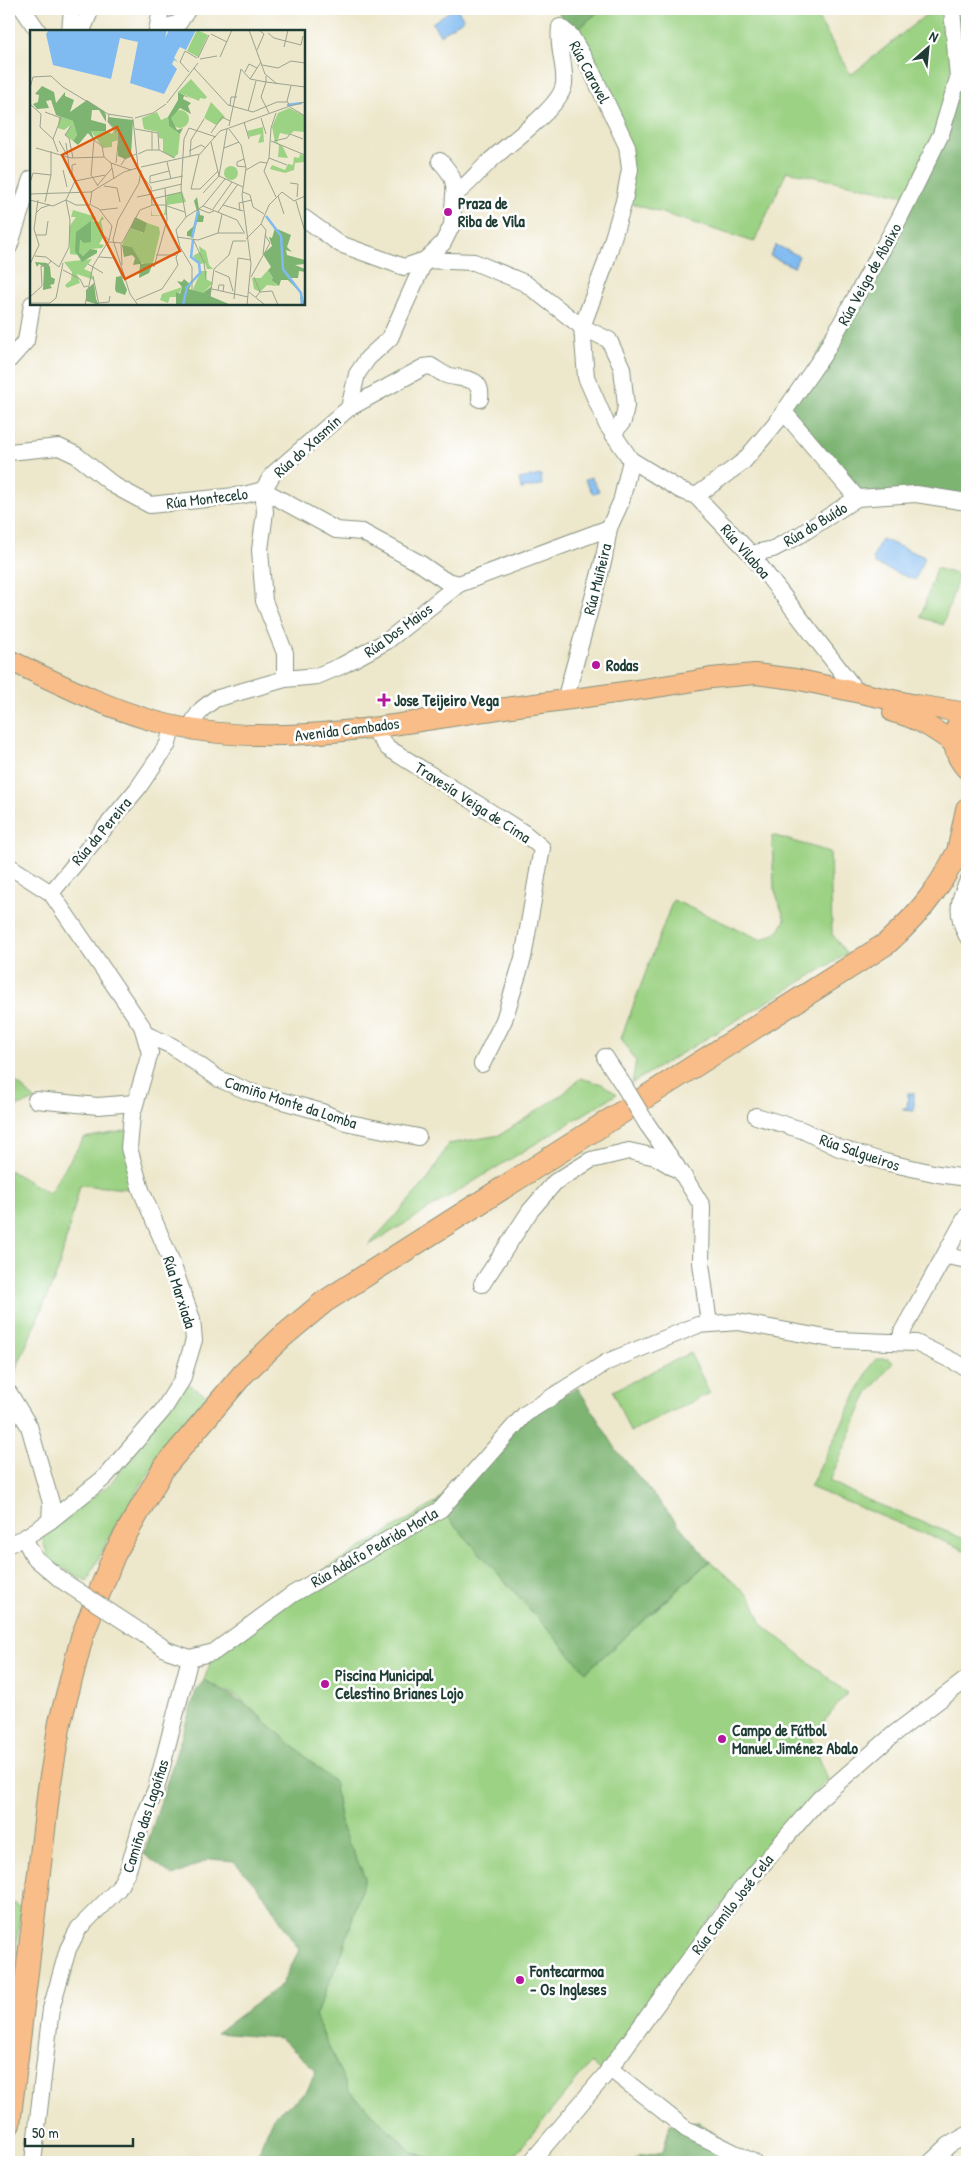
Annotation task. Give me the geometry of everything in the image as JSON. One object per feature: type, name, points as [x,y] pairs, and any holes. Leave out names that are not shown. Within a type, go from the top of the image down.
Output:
[{"type":"highway","points":[[967,714],[957,729],[954,744],[957,755],[967,769]]},
{"type":"highway","points":[[957,855],[967,808]]},
{"type":"highway","points":[[9,2124],[49,1788],[60,1722],[82,1637],[114,1555],[163,1469],[243,1374],[282,1337],[324,1302],[886,944],[916,916],[937,890],[967,833]]},
{"type":"main road","name":"Avenida Cambados","points":[[9,660],[93,699],[155,721],[182,726],[279,736],[371,726],[696,681]]},
{"type":"main road","points":[[696,681],[755,674],[795,679],[967,714]]},
{"type":"main road","points":[[696,681],[793,689],[903,715],[931,726],[954,744]]},
{"type":"street","points":[[22,9],[37,30]]},
{"type":"street","points":[[70,30],[72,9]]},
{"type":"street","points":[[82,30],[91,9]]},
{"type":"street","points":[[161,9],[165,30],[179,23],[188,9]]},
{"type":"street","name":"Rúa Veiga de Abaixo","points":[[696,496],[744,461],[784,412],[824,354],[899,219],[941,134],[958,78],[952,9]]},
{"type":"street","name":"Rúa Caravel","points":[[454,195],[470,184],[490,161],[534,125],[560,94],[564,84],[558,42],[560,27],[571,36],[591,70],[627,146],[630,169],[624,201],[605,265],[582,327]]},
{"type":"street","points":[[425,260],[444,243],[452,225],[455,185],[451,173],[440,161]]},
{"type":"street","points":[[9,247],[30,183]]},
{"type":"street","points":[[305,219],[340,244],[404,267],[425,260],[474,262],[525,283],[582,327],[608,340],[622,368],[626,406],[623,421],[613,434]]},
{"type":"street","name":"Rúa do Xasmín","points":[[285,680],[284,653],[264,601],[260,550],[265,512],[263,490],[273,474],[349,408],[356,374],[368,358],[390,338],[425,260]]},
{"type":"street","points":[[9,360],[26,340],[32,305]]},
{"type":"street","name":"Rúa Vilaboa","points":[[582,327],[586,377],[607,426],[631,460],[680,490],[696,496],[751,554],[857,692]]},
{"type":"street","points":[[349,408],[424,367],[431,366],[444,374],[474,381],[479,385],[481,391],[480,399]]},
{"type":"street","points":[[784,412],[857,498]]},
{"type":"street","name":"Rúa Montecelo","points":[[9,452],[59,447],[76,455],[115,486],[150,505],[244,495],[263,490],[336,530],[362,532],[421,564],[444,580],[459,584]]},
{"type":"street","name":"Rúa Muiñeira","points":[[565,700],[604,558],[609,528],[621,502],[631,460]]},
{"type":"street","name":"Rúa do Buído","points":[[751,554],[773,549],[800,535],[857,498],[916,494],[967,502]]},
{"type":"street","name":"Rúa Dos Maios","points":[[182,726],[194,720],[202,709],[216,699],[285,680],[317,676],[362,656],[387,641],[459,584],[609,528]]},
{"type":"street","name":"Rúa da Pereira","points":[[51,893],[138,788],[182,726]]},
{"type":"street","name":"Travesía Veiga de Cima","points":[[371,726],[388,748],[524,833],[542,848],[523,958],[504,1020],[482,1064]]},
{"type":"street","points":[[9,866],[51,893]]},
{"type":"street","points":[[967,883],[960,897],[958,912],[967,936]]},
{"type":"street","name":"Rúa Marxiada","points":[[9,1544],[24,1538],[50,1522],[104,1478],[163,1410],[182,1380],[194,1340],[192,1319],[170,1258],[142,1190],[129,1148],[135,1104],[150,1053],[142,1026],[51,893]]},
{"type":"street","name":"Camiño Monte da Lomba","points":[[144,1034],[172,1046],[219,1079],[250,1092],[322,1112],[345,1122],[418,1137]]},
{"type":"street","points":[[605,1057],[702,1206],[701,1263],[709,1324]]},
{"type":"street","points":[[36,1100],[98,1106],[135,1104]]},
{"type":"street","name":"Rúa Salgueiros","points":[[756,1116],[802,1130],[838,1148],[885,1162],[938,1174],[967,1178]]},
{"type":"street","points":[[482,1284],[536,1204],[555,1182],[591,1160],[629,1151],[656,1157],[681,1172]]},
{"type":"street","points":[[901,1341],[902,1332],[930,1278],[946,1256],[967,1215]]},
{"type":"street","points":[[946,1256],[967,1260]]},
{"type":"street","name":"Rúa Adolfo Pedrido Morla","points":[[190,1658],[214,1652],[293,1594],[441,1509],[525,1414],[607,1362],[698,1325],[738,1322],[837,1340],[916,1343],[967,1368]]},
{"type":"street","points":[[9,1393],[29,1426],[50,1503],[50,1522]]},
{"type":"street","points":[[24,1538],[34,1557],[61,1580],[167,1650],[190,1658]]},
{"type":"street","name":"Camiño das Lagoíñas","points":[[33,2162],[51,2009],[68,1949],[79,1928],[118,1889],[128,1870],[142,1822],[156,1790],[190,1658]]},
{"type":"street","name":"Rúa Camilo José Cela","points":[[531,2162],[609,2068],[738,1893],[819,1799],[894,1734],[967,1679]]},
{"type":"street","points":[[609,2068],[686,2128],[753,2162]]},
{"type":"street","points":[[930,2162],[949,2145],[967,2136]]},
{"type":"green space","points":[[557,9],[601,9],[571,36]]},
{"type":"green space","points":[[601,9],[813,9],[851,75],[933,9],[952,9],[958,78],[910,197],[787,171],[754,242],[624,201],[627,146],[571,36]]},
{"type":"green space","points":[[946,9],[967,9],[967,496],[857,498],[784,412],[910,197],[958,78]]},
{"type":"green space","points":[[936,568],[959,575],[943,625],[921,617]]},
{"type":"green space","points":[[772,835],[830,852],[832,934],[847,954],[632,1083],[636,1061],[621,1038],[673,900],[762,940],[779,931],[785,920],[774,888]]},
{"type":"green space","points":[[9,1076],[36,1100],[9,1109]]},
{"type":"green space","points":[[580,1078],[602,1084],[617,1094],[368,1246],[429,1178],[448,1144],[500,1135],[563,1094]]},
{"type":"green space","points":[[130,1130],[141,1190],[80,1185],[58,1271],[9,1386],[9,1170],[49,1193],[84,1138]]},
{"type":"green space","points":[[690,1353],[710,1393],[630,1432],[613,1391]]},
{"type":"green space","points":[[876,1359],[888,1359],[893,1362],[868,1393],[830,1481],[863,1498],[967,1540],[967,1551],[810,1487],[871,1365]]},
{"type":"green space","points":[[182,1380],[207,1396],[169,1442],[117,1523],[87,1581],[49,1561],[42,1537],[111,1483]]},
{"type":"green space","points":[[578,1388],[618,1452],[709,1561],[586,1672],[435,1503],[525,1414]]},
{"type":"green space","points":[[9,1396],[19,1430],[9,1433]]},
{"type":"green space","points":[[435,1503],[586,1672],[710,1561],[752,1599],[762,1624],[847,1693],[811,1738],[828,1780],[817,1789],[697,1935],[605,2075],[591,2063],[513,2157],[489,2162],[443,2162],[412,2152],[349,2091],[315,2016],[343,1950],[365,1878],[342,1829],[334,1782],[238,1697],[204,1680],[211,1661],[316,1575]]},
{"type":"green space","points":[[204,1680],[244,1703],[334,1782],[342,1829],[365,1877],[343,1950],[315,2016],[349,2091],[412,2152],[443,2162],[257,2162],[260,2147],[273,2117],[307,2091],[316,2070],[280,2038],[216,2033],[282,1984],[299,1950],[264,1895],[234,1861],[210,1859],[173,1876],[144,1854],[196,1691]]},
{"type":"green space","points":[[9,1901],[21,1907],[9,2010]]},
{"type":"green space","points":[[699,2122],[753,2162],[632,2162],[639,2156],[663,2151],[670,2124]]},
{"type":"water","points":[[453,9],[457,9],[464,19],[440,35],[432,23]]},
{"type":"water","points":[[776,245],[799,256],[794,267],[770,256]]},
{"type":"water","points":[[541,475],[542,485],[521,489],[519,479]]},
{"type":"water","points":[[591,477],[599,491],[593,494],[585,480]]},
{"type":"water","points":[[881,539],[925,557],[915,580],[875,564],[873,558]]},
{"type":"water","points":[[908,1093],[914,1093],[914,1111],[903,1110],[903,1108],[907,1108]]},
{"type":"place","name":"Praza de Riba de Vila","points":[[448,212]]},
{"type":"place","name":"Rodas","points":[[596,665]]},
{"type":"place","name":"Jose Teijeiro Vega","points":[[384,700]]},
{"type":"place","name":"Piscina Municipal Celestino Brianes Lojo","points":[[325,1684]]},
{"type":"place","name":"Campo de Fútbol Manuel Jiménez Abalo","points":[[722,1739]]},
{"type":"place","name":"Fontecarmoa - Os Ingleses","points":[[520,1980]]}]
